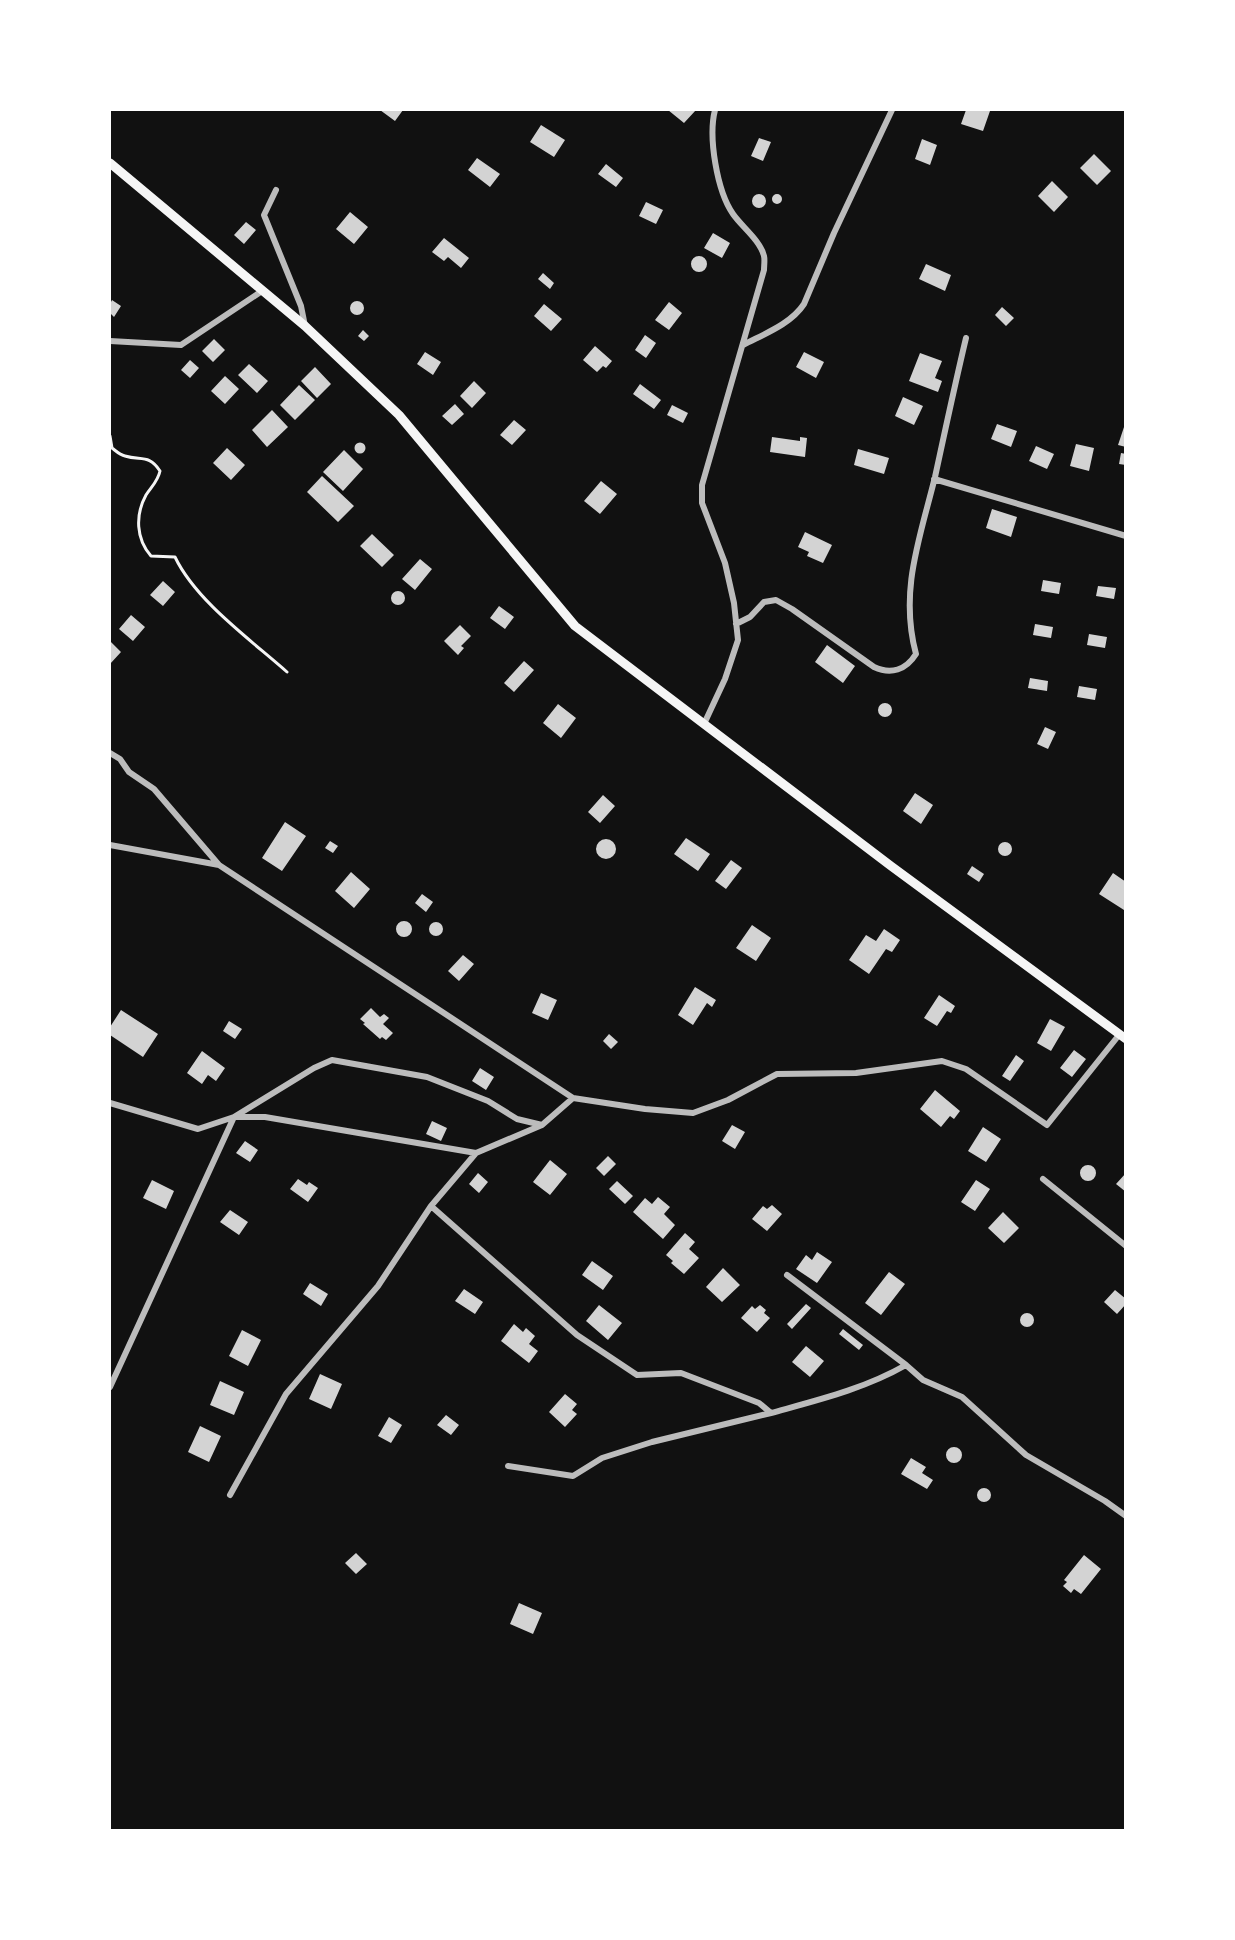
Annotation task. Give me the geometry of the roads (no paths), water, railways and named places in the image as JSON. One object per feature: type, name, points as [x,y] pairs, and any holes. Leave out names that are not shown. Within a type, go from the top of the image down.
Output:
[{"type":"main road","points":[[110,163],[305,326],[399,415],[575,626],[1122,1037]]},
{"type":"street","points":[[704,724],[725,680],[738,640],[734,603],[725,563],[702,503],[702,485],[764,270],[764,256],[760,246],[732,214],[723,197],[714,149],[715,110]]},
{"type":"street","points":[[743,345],[800,311],[892,110]]},
{"type":"street","points":[[276,190],[264,215],[301,306],[305,326]]},
{"type":"street","points":[[110,341],[181,345],[262,291]]},
{"type":"street","points":[[736,624],[750,617],[764,602],[776,600],[874,667],[883,671],[894,671],[911,662],[916,654],[912,639],[908,596],[916,549],[966,338]]},
{"type":"street","points":[[934,479],[1125,536]]},
{"type":"street","points":[[110,753],[120,759],[129,772],[154,789],[219,865],[573,1098],[645,1109],[693,1113],[728,1100],[777,1074],[855,1073],[942,1061],[966,1069],[1047,1125],[1122,1037]]},
{"type":"street","points":[[110,845],[219,865]]},
{"type":"street","points":[[110,1103],[198,1129],[234,1117],[314,1068],[332,1060],[427,1077],[488,1101],[517,1119],[542,1125]]},
{"type":"street","points":[[230,1495],[286,1394],[378,1286],[431,1206],[476,1153],[542,1125],[573,1098]]},
{"type":"street","points":[[234,1117],[265,1118],[476,1153]]},
{"type":"street","points":[[110,1387],[234,1117]]},
{"type":"street","points":[[1043,1179],[1125,1246]]},
{"type":"street","points":[[431,1206],[577,1335],[637,1375],[681,1373],[759,1403],[771,1413]]},
{"type":"street","points":[[788,1275],[923,1380],[962,1397],[1026,1455],[1105,1501],[1125,1516]]},
{"type":"street","points":[[508,1466],[573,1476],[602,1458],[652,1442],[844,1393],[884,1377],[906,1365]]}]
